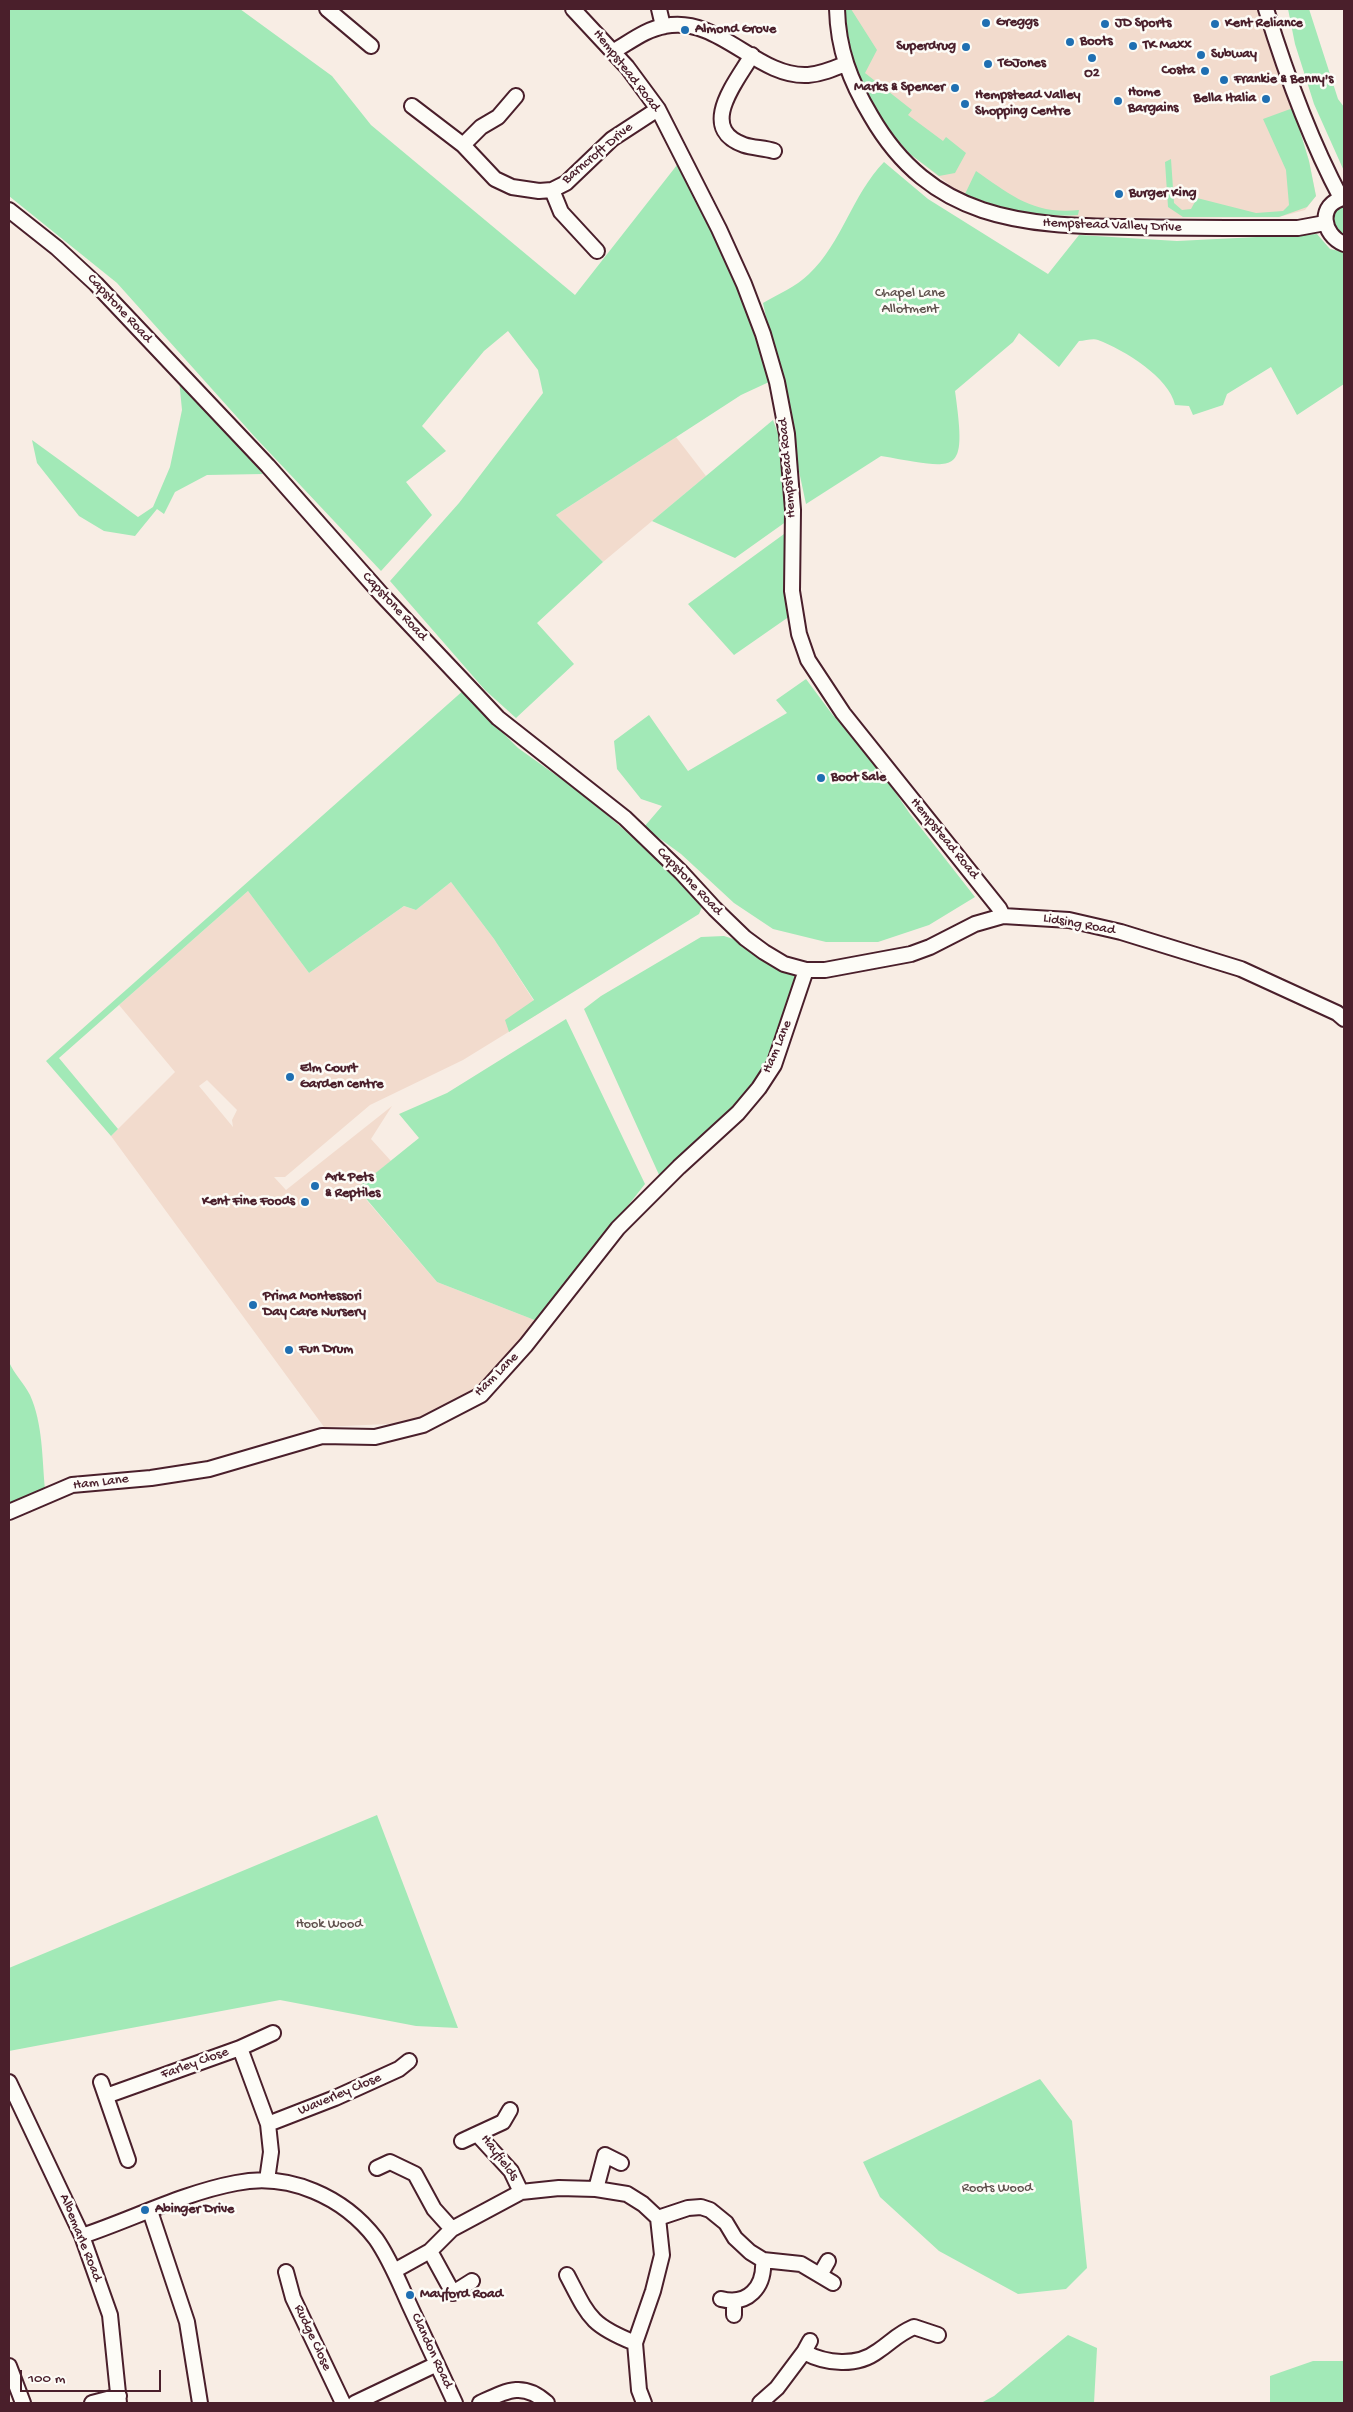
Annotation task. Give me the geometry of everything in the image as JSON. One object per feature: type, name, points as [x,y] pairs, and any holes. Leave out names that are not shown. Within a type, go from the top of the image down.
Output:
[{"type":"street","points":[[328,9],[371,46]]},
{"type":"street","name":"Hempstead Road","points":[[573,9],[614,51],[658,109],[672,133],[744,284],[763,334],[777,382],[787,434],[793,510],[792,591],[794,613],[808,660],[843,713],[999,908],[1003,916]]},
{"type":"street","points":[[659,9],[664,26]]},
{"type":"street","name":"Hempstead Valley Drive","points":[[838,9],[838,31],[845,64],[858,94],[875,124],[901,156],[937,188],[993,215],[1031,223],[1074,227],[1298,228],[1325,223]]},
{"type":"street","points":[[1266,9],[1293,91],[1320,158],[1343,198],[1328,210],[1325,223],[1330,235],[1344,244]]},
{"type":"street","points":[[614,51],[644,33],[664,26],[688,25],[702,29],[775,68],[801,75],[814,74],[845,64]]},
{"type":"street","points":[[752,55],[725,101],[720,113],[721,119],[725,130],[739,142],[774,150]]},
{"type":"street","points":[[463,145],[481,127],[498,117],[516,96]]},
{"type":"street","name":"Barncroft Drive","points":[[412,106],[463,145],[490,174],[503,184],[521,190],[539,192],[552,190],[574,178],[612,139],[658,109]]},
{"type":"street","points":[[552,190],[561,212],[597,251]]},
{"type":"street","name":"Capstone Road","points":[[9,210],[63,252],[96,284],[268,466],[382,594],[498,718],[625,818],[745,938],[784,964],[806,970]]},
{"type":"street","name":"Lidsing Road","points":[[806,970],[825,970],[911,954],[930,947],[975,924],[1003,916],[1069,920],[1121,932],[1241,969],[1337,1013],[1344,1019]]},
{"type":"street","name":"Ham Lane","points":[[9,1512],[72,1485],[151,1478],[208,1469],[322,1436],[375,1437],[423,1425],[481,1395],[526,1345],[618,1228],[679,1167],[738,1113],[759,1088],[774,1065],[806,970]]},
{"type":"street","points":[[240,2048],[273,2033]]},
{"type":"street","name":"Farley Close","points":[[106,2096],[240,2048],[268,2124],[271,2152],[267,2180]]},
{"type":"street","name":"Waverley Close","points":[[268,2124],[335,2098],[399,2069],[409,2061]]},
{"type":"street","name":"Albemarle Road","points":[[9,2082],[82,2236],[110,2314],[119,2400]]},
{"type":"street","points":[[101,2082],[128,2160]]},
{"type":"street","name":"Hayfields","points":[[510,2110],[503,2122],[477,2134],[512,2171],[521,2192]]},
{"type":"street","points":[[462,2141],[477,2134]]},
{"type":"street","points":[[596,2189],[600,2152],[620,2163]]},
{"type":"street","points":[[377,2168],[390,2162],[415,2174],[434,2209],[452,2229]]},
{"type":"street","name":"Clandon Road","points":[[82,2236],[213,2189],[236,2183],[267,2180],[311,2189],[354,2216],[376,2239],[394,2271],[455,2403]]},
{"type":"street","points":[[394,2271],[430,2251],[452,2229],[521,2192],[559,2188],[596,2189],[627,2194],[643,2204],[658,2218],[662,2255],[653,2291],[635,2343],[639,2390],[644,2403]]},
{"type":"street","points":[[658,2218],[688,2208],[701,2207],[710,2210],[726,2223],[740,2243],[763,2260],[801,2264],[833,2283]]},
{"type":"street","points":[[150,2212],[187,2322],[200,2403]]},
{"type":"street","points":[[430,2251],[453,2293],[472,2281]]},
{"type":"street","points":[[730,2306],[744,2299],[758,2288],[764,2273],[763,2260]]},
{"type":"street","points":[[820,2275],[828,2261]]},
{"type":"street","name":"Rudge Close","points":[[286,2272],[293,2298],[343,2403]]},
{"type":"street","points":[[567,2275],[587,2312],[600,2328],[635,2343]]},
{"type":"street","points":[[760,2403],[788,2375],[809,2350],[840,2363],[862,2361],[878,2352],[894,2336],[914,2327],[931,2329]]},
{"type":"street","points":[[355,2403],[437,2364]]},
{"type":"street","points":[[9,2366],[23,2403]]},
{"type":"street","points":[[480,2403],[506,2392],[524,2389],[539,2396],[547,2403]]},
{"type":"street","points":[[92,2403],[119,2400]]},
{"type":"shaded area","name":"Hempstead Valley Shopping Centre","points":[[851,9],[1262,9],[1309,161],[1316,196],[1305,210],[1279,217],[1049,218],[993,206],[956,190],[910,154],[871,88],[855,48]]},
{"type":"shaded area","points":[[676,437],[706,476],[603,562],[556,515]]},
{"type":"shaded area","points":[[451,882],[494,939],[541,1012],[463,1060],[370,1105],[285,1177],[274,1177],[286,1190],[392,1106],[371,1139],[391,1161],[357,1189],[437,1282],[537,1321],[483,1387],[407,1423],[324,1427],[111,1136],[175,1072],[119,1005],[248,891],[309,973],[404,906],[416,910]],"holes":[[[207,1080],[237,1110],[232,1120],[233,1127],[199,1086]]]},
{"type":"green space","points":[[9,9],[240,9],[332,76],[371,125],[575,295],[677,165],[740,288],[769,382],[741,395],[556,515],[603,562],[537,623],[574,664],[516,718],[485,690],[390,581],[459,503],[543,393],[538,370],[508,331],[484,351],[422,426],[446,451],[406,482],[432,515],[381,571],[254,436],[117,283],[9,196]]},
{"type":"green space","points":[[843,9],[851,9],[877,50],[865,73],[912,110],[908,115],[943,141],[946,137],[966,153],[955,173],[939,176],[910,154],[882,122],[862,86],[843,43]]},
{"type":"green space","points":[[1288,9],[1309,9],[1338,99],[1344,107],[1344,171],[1314,104],[1295,44]]},
{"type":"green space","points":[[1293,108],[1309,161],[1316,196],[1307,207],[1279,217],[1183,217],[1168,207],[1165,162],[1171,159],[1174,203],[1182,210],[1191,209],[1197,198],[1256,213],[1283,211],[1289,205],[1286,170],[1263,119]]},
{"type":"green space","name":"Chapel Lane Allotment","points":[[884,162],[928,199],[1048,274],[1079,235],[1177,241],[1317,234],[1330,249],[1344,252],[1344,384],[1297,415],[1271,367],[1227,394],[1223,405],[1193,415],[1189,406],[1175,405],[1164,384],[1155,375],[1120,350],[1096,339],[1079,341],[1059,367],[1019,333],[1013,342],[955,391],[959,440],[957,453],[952,461],[942,464],[927,464],[881,456],[806,504],[763,303],[798,283],[820,262],[839,234],[863,189]]},
{"type":"green space","points":[[976,171],[1023,201],[1048,209],[1063,211],[1079,210],[1078,215],[1035,214],[992,204],[965,194]]},
{"type":"green space","points":[[1344,202],[1344,239],[1332,227],[1332,214]]},
{"type":"green space","points":[[179,379],[263,474],[207,475],[175,492],[164,514],[157,509],[135,536],[104,531],[79,516],[37,463],[32,440],[138,517],[153,507],[170,467],[182,410]]},
{"type":"green space","points":[[773,420],[784,450],[787,521],[735,558],[652,521]]},
{"type":"green space","points":[[784,534],[785,573],[790,616],[734,655],[688,604]]},
{"type":"green space","points":[[806,679],[832,714],[876,764],[910,814],[975,897],[929,925],[878,942],[826,942],[773,929],[734,903],[681,854],[644,827],[662,806],[641,799],[617,769],[614,741],[649,715],[688,771],[787,713],[776,700]]},
{"type":"green space","points":[[465,689],[491,721],[518,748],[588,798],[699,896],[702,907],[699,914],[509,1032],[505,1020],[534,1000],[494,939],[451,882],[416,910],[404,906],[309,973],[248,891],[59,1058],[118,1129],[111,1136],[46,1061]]},
{"type":"green space","points":[[724,936],[749,944],[793,972],[798,988],[758,1079],[744,1100],[660,1177],[584,1009],[601,996],[701,937]]},
{"type":"green space","points":[[566,1019],[645,1184],[537,1321],[437,1282],[357,1188],[419,1138],[399,1114],[447,1093]]},
{"type":"green space","points":[[9,1362],[28,1391],[34,1406],[41,1441],[45,1489],[9,1504]]},
{"type":"green space","name":"Hook Wood","points":[[377,1815],[458,2028],[416,2026],[280,2000],[9,2051],[9,1968]]},
{"type":"green space","name":"Roots Wood","points":[[1040,2079],[1072,2121],[1087,2268],[1066,2289],[1018,2294],[939,2251],[880,2197],[863,2162]]},
{"type":"green space","points":[[1068,2335],[1097,2348],[1094,2403],[981,2403],[994,2396]]},
{"type":"green space","points":[[1313,2361],[1344,2361],[1344,2403],[1270,2403],[1270,2376]]},
{"type":"place","name":"Greggs","points":[[986,23]]},
{"type":"place","name":"JD Sports","points":[[1105,24]]},
{"type":"place","name":"Kent Reliance","points":[[1215,24]]},
{"type":"place","name":"Almond Grove","points":[[685,30]]},
{"type":"place","name":"Boots","points":[[1070,42]]},
{"type":"place","name":"TK Maxx","points":[[1133,46]]},
{"type":"place","name":"Superdrug","points":[[966,47]]},
{"type":"place","name":"Subway","points":[[1201,55]]},
{"type":"place","name":"O2","points":[[1092,58]]},
{"type":"place","name":"TGJones","points":[[988,64]]},
{"type":"place","name":"Costa","points":[[1205,71]]},
{"type":"place","name":"Frankie & Benny's","points":[[1224,80]]},
{"type":"place","name":"Marks & Spencer","points":[[955,88]]},
{"type":"place","name":"Bella Italia","points":[[1266,99]]},
{"type":"place","name":"Home Bargains","points":[[1118,101]]},
{"type":"place","name":"Hempstead Valley Shopping Centre","points":[[965,104]]},
{"type":"place","name":"Burger King","points":[[1119,194]]},
{"type":"place","name":"Boot Sale","points":[[821,778]]},
{"type":"place","name":"Elm Court Garden centre","points":[[290,1077]]},
{"type":"place","name":"Ark Pets & Reptiles","points":[[315,1186]]},
{"type":"place","name":"Kent Fine Foods","points":[[305,1202]]},
{"type":"place","name":"Prima Montessori Day Care Nursery","points":[[253,1305]]},
{"type":"place","name":"Fun Drum","points":[[289,1350]]},
{"type":"place","name":"Abinger Drive","points":[[145,2210]]},
{"type":"place","name":"Mayford Road","points":[[410,2295]]}]
